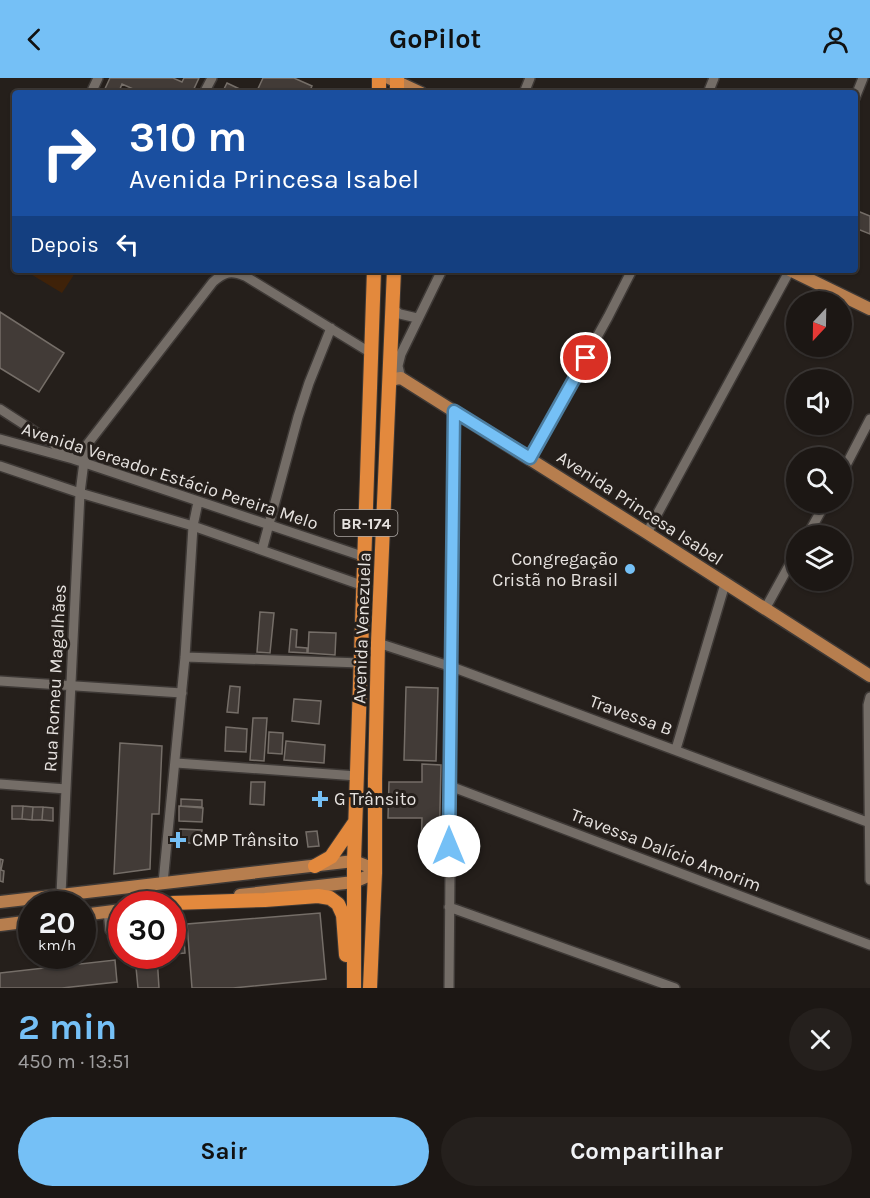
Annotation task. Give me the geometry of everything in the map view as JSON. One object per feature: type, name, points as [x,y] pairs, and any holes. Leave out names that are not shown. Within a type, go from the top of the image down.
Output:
[{"type":"highway","name":"Avenida Venezuela","points":[[354,988],[354,861],[374,273]]},
{"type":"highway","name":"Avenida Venezuela","points":[[370,988],[375,871],[378,643],[387,447],[395,381],[394,273]]},
{"type":"highway","points":[[369,440],[371,450],[377,454],[382,453],[387,447]]},
{"type":"highway","points":[[315,866],[331,857],[356,820]]},
{"type":"highway","points":[[186,903],[318,896],[334,900],[343,915],[348,988]]},
{"type":"main road","points":[[395,83],[413,90]]},
{"type":"main road","points":[[796,273],[870,309]]},
{"type":"main road","name":"Avenida Princesa Isabel","points":[[395,381],[454,411],[530,458],[870,676]]},
{"type":"main road","points":[[89,891],[354,861],[375,871]]},
{"type":"main road","points":[[186,902],[354,882],[375,871]]},
{"type":"main road","points":[[0,902],[18,900]]},
{"type":"main road","points":[[96,913],[108,911]]},
{"type":"main road","points":[[0,925],[18,923]]},
{"type":"street","name":"Rua Romeu Magalhães","points":[[61,891],[80,493],[85,450],[90,440],[213,282],[226,273]]},
{"type":"street","name":"Rua Romeu Magalhães","points":[[238,273],[331,328]]},
{"type":"street","points":[[395,381],[401,354],[440,273]]},
{"type":"street","points":[[530,458],[630,273]]},
{"type":"street","points":[[647,533],[788,273]]},
{"type":"street","points":[[393,308],[400,314],[417,318]]},
{"type":"street","points":[[262,550],[300,409],[331,328],[371,353]]},
{"type":"street","points":[[0,409],[51,442],[72,459]]},
{"type":"street","points":[[449,988],[454,411]]},
{"type":"street","points":[[852,454],[870,419]]},
{"type":"street","name":"Avenida Vereador Estácio Pereira Melo","points":[[0,439],[72,459],[365,557]]},
{"type":"street","points":[[0,466],[80,493],[193,526],[364,586]]},
{"type":"street","points":[[163,883],[182,693],[193,526],[198,502]]},
{"type":"street","points":[[765,609],[786,572]]},
{"type":"street","points":[[676,749],[725,584]]},
{"type":"street","name":"Travessa B","points":[[378,643],[452,667],[870,823]]},
{"type":"street","points":[[185,657],[361,663]]},
{"type":"street","points":[[0,681],[182,693]]},
{"type":"street","points":[[870,697],[868,705],[870,880]]},
{"type":"street","points":[[176,763],[357,776]]},
{"type":"street","points":[[0,784],[66,789]]},
{"type":"street","name":"Travessa Dalício Amorim","points":[[450,786],[870,945]]},
{"type":"street","points":[[449,906],[675,988]]},
{"type":"shaded area","points":[[29,273],[75,273],[62,293]]},
{"type":"building","points":[[110,78],[173,78],[182,82],[184,78],[199,78],[193,90],[135,90],[122,84],[120,89],[122,90],[104,90]]},
{"type":"building","points":[[263,78],[294,78],[312,86],[310,90],[257,90]]},
{"type":"building","points":[[227,83],[242,90],[224,90]]},
{"type":"building","points":[[858,211],[870,216],[870,234],[858,229]]},
{"type":"building","points":[[0,312],[64,353],[39,392],[0,368]]},
{"type":"building","points":[[260,612],[274,613],[270,653],[257,652]]},
{"type":"building","points":[[291,629],[297,630],[296,647],[307,648],[307,653],[289,652]]},
{"type":"building","points":[[309,632],[336,633],[335,655],[308,653]]},
{"type":"building","points":[[230,686],[240,687],[238,713],[227,712]]},
{"type":"building","points":[[406,687],[438,688],[436,761],[404,760]]},
{"type":"building","points":[[294,699],[321,701],[319,724],[292,721]]},
{"type":"building","points":[[253,718],[267,718],[264,761],[250,760]]},
{"type":"building","points":[[226,727],[247,729],[246,752],[225,751]]},
{"type":"building","points":[[269,732],[283,733],[282,754],[268,753]]},
{"type":"building","points":[[286,741],[325,745],[324,763],[284,760]]},
{"type":"building","points":[[120,743],[162,746],[159,814],[152,814],[150,869],[114,874]]},
{"type":"building","points":[[422,764],[441,765],[439,852],[421,851],[422,818],[388,818],[389,782],[422,782]]},
{"type":"building","points":[[251,782],[265,782],[264,805],[250,804]]},
{"type":"building","points":[[181,799],[202,800],[202,807],[181,806]]},
{"type":"building","points":[[12,806],[23,806],[22,819],[12,819]]},
{"type":"building","points":[[23,806],[33,807],[32,820],[22,819]]},
{"type":"building","points":[[179,806],[203,808],[202,822],[179,821]]},
{"type":"building","points":[[33,807],[43,807],[42,820],[32,820]]},
{"type":"building","points":[[43,807],[53,808],[53,821],[42,820]]},
{"type":"building","points":[[180,829],[202,830],[201,844],[179,842]]},
{"type":"building","points":[[317,831],[319,846],[308,847],[306,832]]},
{"type":"building","points":[[0,859],[3,860],[1,870],[4,871],[3,882],[0,881]]},
{"type":"building","points":[[320,913],[326,979],[233,988],[192,988],[187,924]]},
{"type":"building","points":[[108,961],[108,969],[116,969],[117,982],[62,988],[0,988],[0,973],[35,969],[96,969],[96,962]]},
{"type":"building","points":[[136,969],[158,969],[159,988],[138,988]]},
{"type":"place","name":"Congregação Cristã no Brasil","points":[[630,569]]},
{"type":"place","name":"G Trânsito","points":[[320,799]]},
{"type":"place","name":"CMP Trânsito","points":[[178,840]]},
{"type":"route","points":[[449,846],[454,411],[530,458],[586,358]]}]
